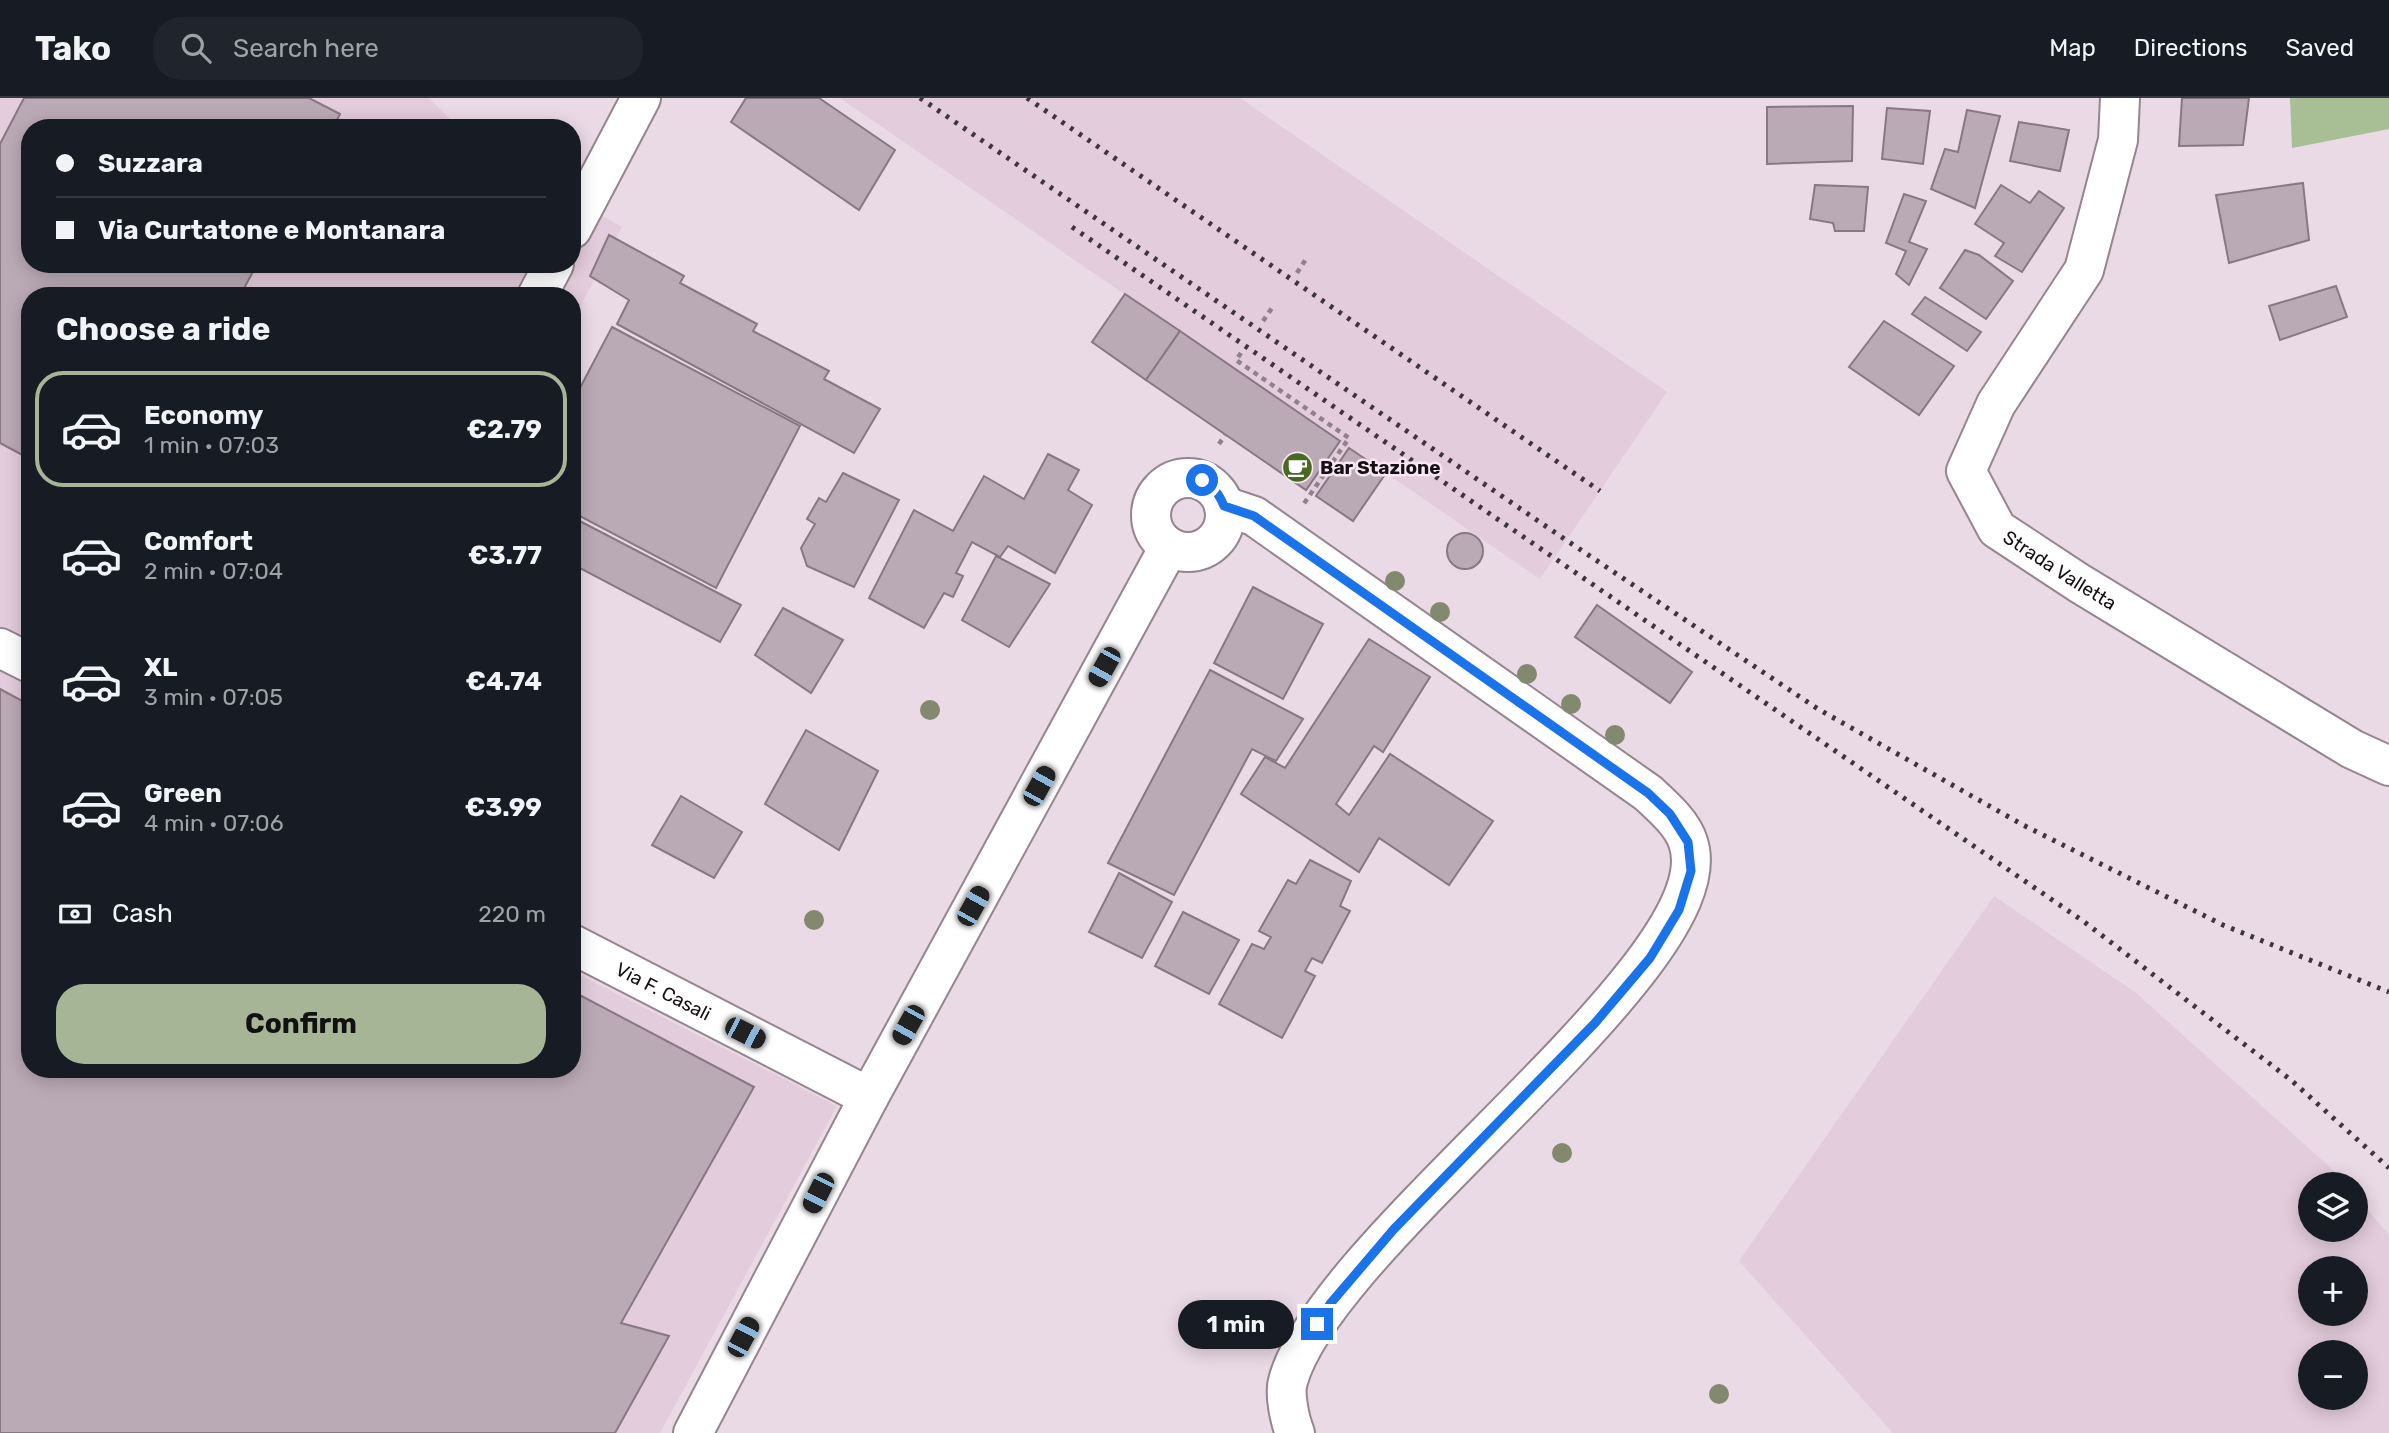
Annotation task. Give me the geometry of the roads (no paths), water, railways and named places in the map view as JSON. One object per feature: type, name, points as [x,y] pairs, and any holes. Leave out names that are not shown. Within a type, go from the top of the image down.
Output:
[{"type":"street","points":[[581,212],[641,98]]},
{"type":"street","name":"Strada Valletta","points":[[2120,98],[2118,140],[2084,270],[1996,404],[1966,471],[1997,529],[2079,583],[2352,749],[2389,766]]},
{"type":"street","points":[[1178,479],[1202,480],[1220,495],[1224,506],[1226,519],[1215,541],[1193,552],[1181,552],[1169,547],[1160,539],[1151,516],[1152,504],[1158,493],[1167,484],[1178,479]]},
{"type":"street","points":[[1224,506],[1254,516],[1648,793],[1670,814],[1688,842],[1691,871],[1679,910],[1650,958],[1595,1023],[1394,1229],[1330,1304],[1304,1344],[1287,1383],[1290,1422],[1295,1433]]},
{"type":"street","points":[[693,1433],[869,1097],[1169,547]]},
{"type":"street","points":[[0,648],[21,658]]},
{"type":"street","name":"Via F. Casali","points":[[581,949],[869,1097]]},
{"type":"railway","points":[[920,98],[1818,709],[2023,825],[2223,925],[2389,992]]},
{"type":"railway","points":[[1027,98],[1600,491]]},
{"type":"railway","points":[[1072,227],[2083,921],[2291,1080],[2389,1168]]},
{"type":"place","name":"Bar Stazione","points":[[1297,467]]}]
